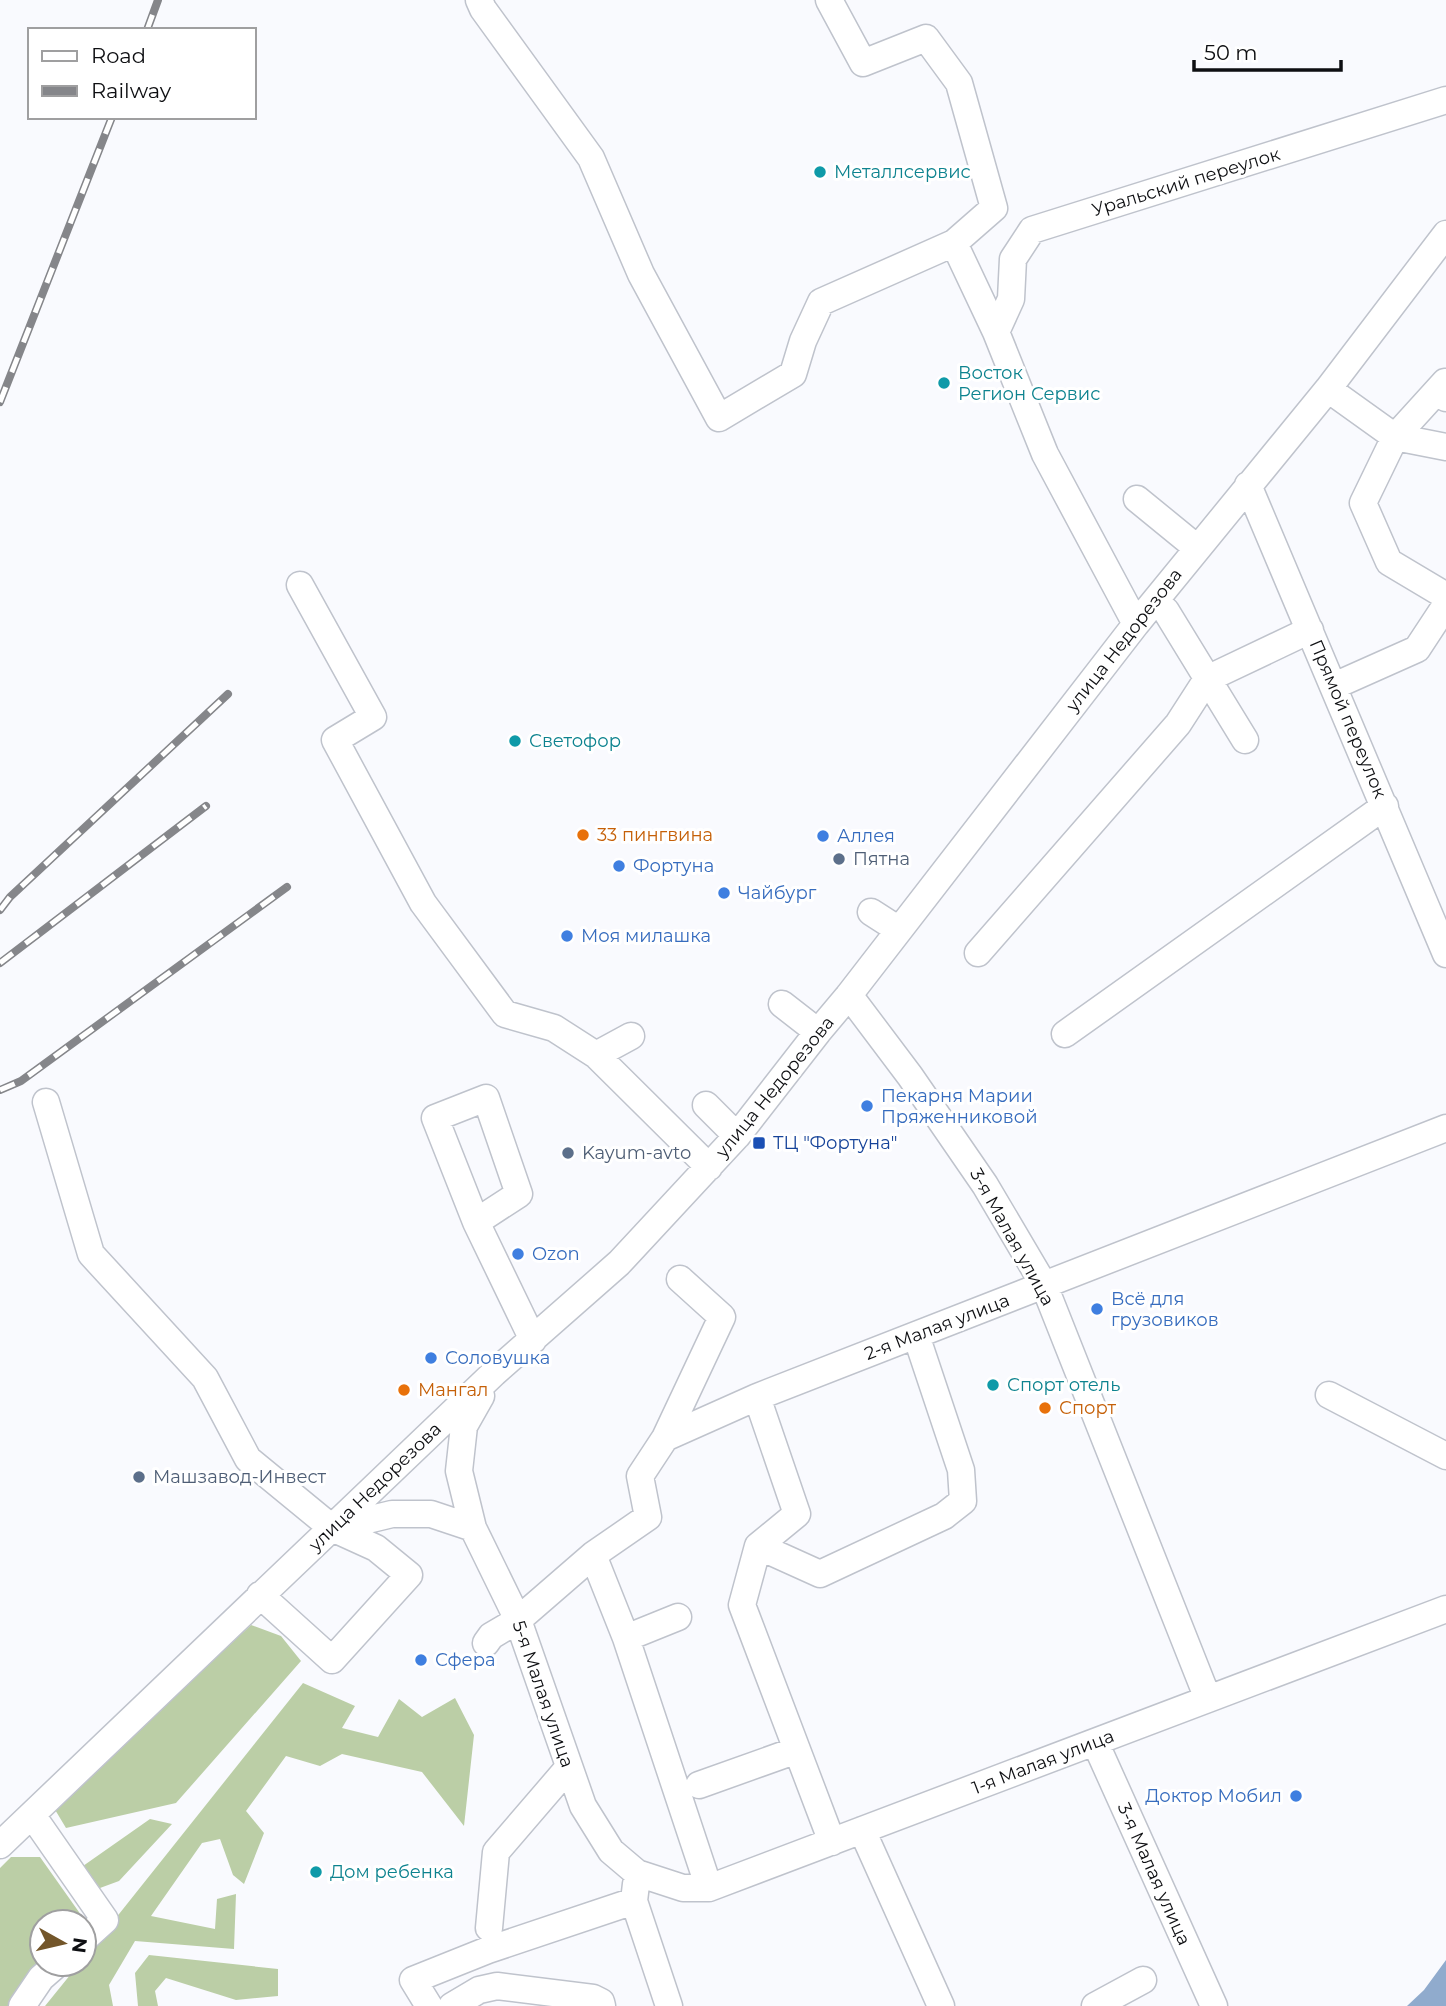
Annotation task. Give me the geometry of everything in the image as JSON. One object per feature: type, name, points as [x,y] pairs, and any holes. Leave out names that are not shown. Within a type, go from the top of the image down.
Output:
[{"type":"street","points":[[479,0],[592,158],[641,274],[719,418],[793,374],[803,341],[821,302],[954,243],[994,208],[959,82],[926,38],[863,62],[829,0]]},
{"type":"street","name":"Уральский переулок","points":[[996,332],[1011,299],[1013,258],[1032,230],[1446,100]]},
{"type":"street","name":"улица Недорезова","points":[[0,1845],[494,1373],[619,1263],[737,1136],[1136,624],[1328,389],[1446,234]]},
{"type":"street","points":[[954,243],[996,332],[1045,454],[1136,624]]},
{"type":"street","points":[[1446,398],[1445,382],[1395,437],[1363,503],[1389,562],[1446,596]]},
{"type":"street","points":[[1328,389],[1395,437],[1446,447]]},
{"type":"street","name":"Прямой переулок","points":[[1248,485],[1385,806],[1441,920],[1446,954]]},
{"type":"street","points":[[1137,499],[1197,548]]},
{"type":"street","points":[[300,585],[373,717],[335,740],[423,904],[505,1014],[554,1028],[596,1055],[709,1167]]},
{"type":"street","points":[[1334,686],[1417,649],[1446,605]]},
{"type":"street","points":[[1166,611],[1245,740]]},
{"type":"street","points":[[978,953],[1178,724],[1207,680],[1310,630]]},
{"type":"street","points":[[1065,1034],[1385,806]]},
{"type":"street","points":[[871,912],[899,930]]},
{"type":"street","name":"3-я Малая улица","points":[[849,995],[910,1076],[985,1185],[1044,1285],[1208,1699]]},
{"type":"street","points":[[782,1004],[818,1032]]},
{"type":"street","points":[[596,1055],[631,1036]]},
{"type":"street","points":[[47,1102],[91,1254],[205,1378],[248,1459],[332,1528],[376,1548],[409,1575],[332,1660],[260,1595]]},
{"type":"street","points":[[706,1105],[737,1136]]},
{"type":"street","name":"2-я Малая улица","points":[[665,1438],[757,1397],[1446,1128]]},
{"type":"street","points":[[476,1222],[533,1340]]},
{"type":"street","points":[[486,1643],[491,1636],[518,1620],[593,1555],[648,1517],[640,1476],[665,1438],[722,1317],[680,1279]]},
{"type":"street","points":[[758,1546],[820,1574],[944,1516],[963,1501],[961,1470],[916,1335]]},
{"type":"street","name":"5-я Малая улица","points":[[494,1373],[464,1426],[459,1471],[473,1528],[518,1620],[583,1806],[611,1852],[637,1873]]},
{"type":"street","points":[[1329,1395],[1446,1456]]},
{"type":"street","points":[[757,1397],[797,1514],[758,1546],[743,1605],[832,1842]]},
{"type":"street","points":[[332,1528],[392,1514],[431,1514],[473,1528]]},
{"type":"street","points":[[593,1555],[626,1637],[709,1888]]},
{"type":"street","name":"1-я Малая улица","points":[[637,1873],[683,1888],[709,1888],[1446,1609]]},
{"type":"street","points":[[626,1637],[678,1617]]},
{"type":"street","name":"3-я Малая улица","points":[[1095,1742],[1214,2006]]},
{"type":"street","points":[[699,1785],[797,1750]]},
{"type":"street","points":[[489,1928],[496,1852],[569,1767]]},
{"type":"street","points":[[32,1815],[97,1908]]},
{"type":"street","points":[[862,1830],[941,2006]]},
{"type":"street","points":[[637,1873],[634,1901],[669,2006]]},
{"type":"street","points":[[429,2006],[413,1980],[488,1950],[634,1901]]},
{"type":"street","points":[[98,1910],[105,1920],[98,1926]]},
{"type":"street","points":[[22,2006],[41,1978]]},
{"type":"street","points":[[1095,2006],[1143,1979]]},
{"type":"street","points":[[452,2006],[479,1990],[497,1986],[593,1998],[601,2002],[602,2006]]},
{"type":"green space","points":[[251,1625],[281,1636],[301,1661],[176,1803],[66,1828],[54,1808]]},
{"type":"green space","points":[[303,1683],[355,1706],[342,1728],[378,1737],[399,1699],[422,1717],[455,1698],[474,1735],[464,1826],[422,1772],[342,1754],[320,1766],[286,1756],[246,1811],[264,1833],[244,1884],[233,1875],[220,1839],[202,1843],[151,1916],[215,1929],[217,1899],[236,1894],[234,1949],[135,1941],[109,1985],[113,2006],[45,2006],[68,1978],[98,1978],[98,1940]]},
{"type":"green space","points":[[150,1819],[172,1824],[119,1881],[100,1888],[83,1866]]},
{"type":"green space","points":[[11,1857],[40,1857],[76,1908],[28,1908],[28,1978],[32,1978],[13,2006],[0,2006],[0,1868]]},
{"type":"green space","points":[[149,1955],[278,1969],[278,1996],[236,2000],[166,1978],[155,1991],[158,2006],[138,2006],[135,1973]]},
{"type":"water","points":[[1446,1960],[1446,2006],[1407,2006],[1424,1990]]},
{"type":"railway","points":[[148,28],[158,0]]},
{"type":"railway","points":[[0,402],[111,119]]},
{"type":"railway","points":[[0,910],[10,897],[228,694]]},
{"type":"railway","points":[[0,963],[206,806]]},
{"type":"railway","points":[[0,1090],[21,1081],[287,887]]},
{"type":"place","name":"Металлсервис","points":[[820,172]]},
{"type":"place","name":"Восток Регион Сервис","points":[[944,383]]},
{"type":"place","name":"Светофор","points":[[515,741]]},
{"type":"place","name":"33 пингвина","points":[[583,835]]},
{"type":"place","name":"Аллея","points":[[823,836]]},
{"type":"place","name":"Пятна","points":[[839,859]]},
{"type":"place","name":"Фортуна","points":[[619,866]]},
{"type":"place","name":"Чайбург","points":[[724,893]]},
{"type":"place","name":"Моя милашка","points":[[567,936]]},
{"type":"place","name":"Пекарня Марии Пряженниковой","points":[[867,1106]]},
{"type":"place","name":"ТЦ \"Фортуна\"","points":[[759,1143]]},
{"type":"place","name":"Kayum-avto","points":[[568,1153]]},
{"type":"place","name":"Ozon","points":[[518,1254]]},
{"type":"place","name":"Всё для грузовиков","points":[[1097,1309]]},
{"type":"place","name":"Соловушка","points":[[431,1358]]},
{"type":"place","name":"Спорт отель","points":[[993,1385]]},
{"type":"place","name":"Мангал","points":[[404,1390]]},
{"type":"place","name":"Спорт","points":[[1045,1408]]},
{"type":"place","name":"Машзавод-Инвест","points":[[139,1477]]},
{"type":"place","name":"Сфера","points":[[421,1660]]},
{"type":"place","name":"Доктор Мобил","points":[[1296,1796]]},
{"type":"place","name":"Дом ребенка","points":[[316,1872]]}]
